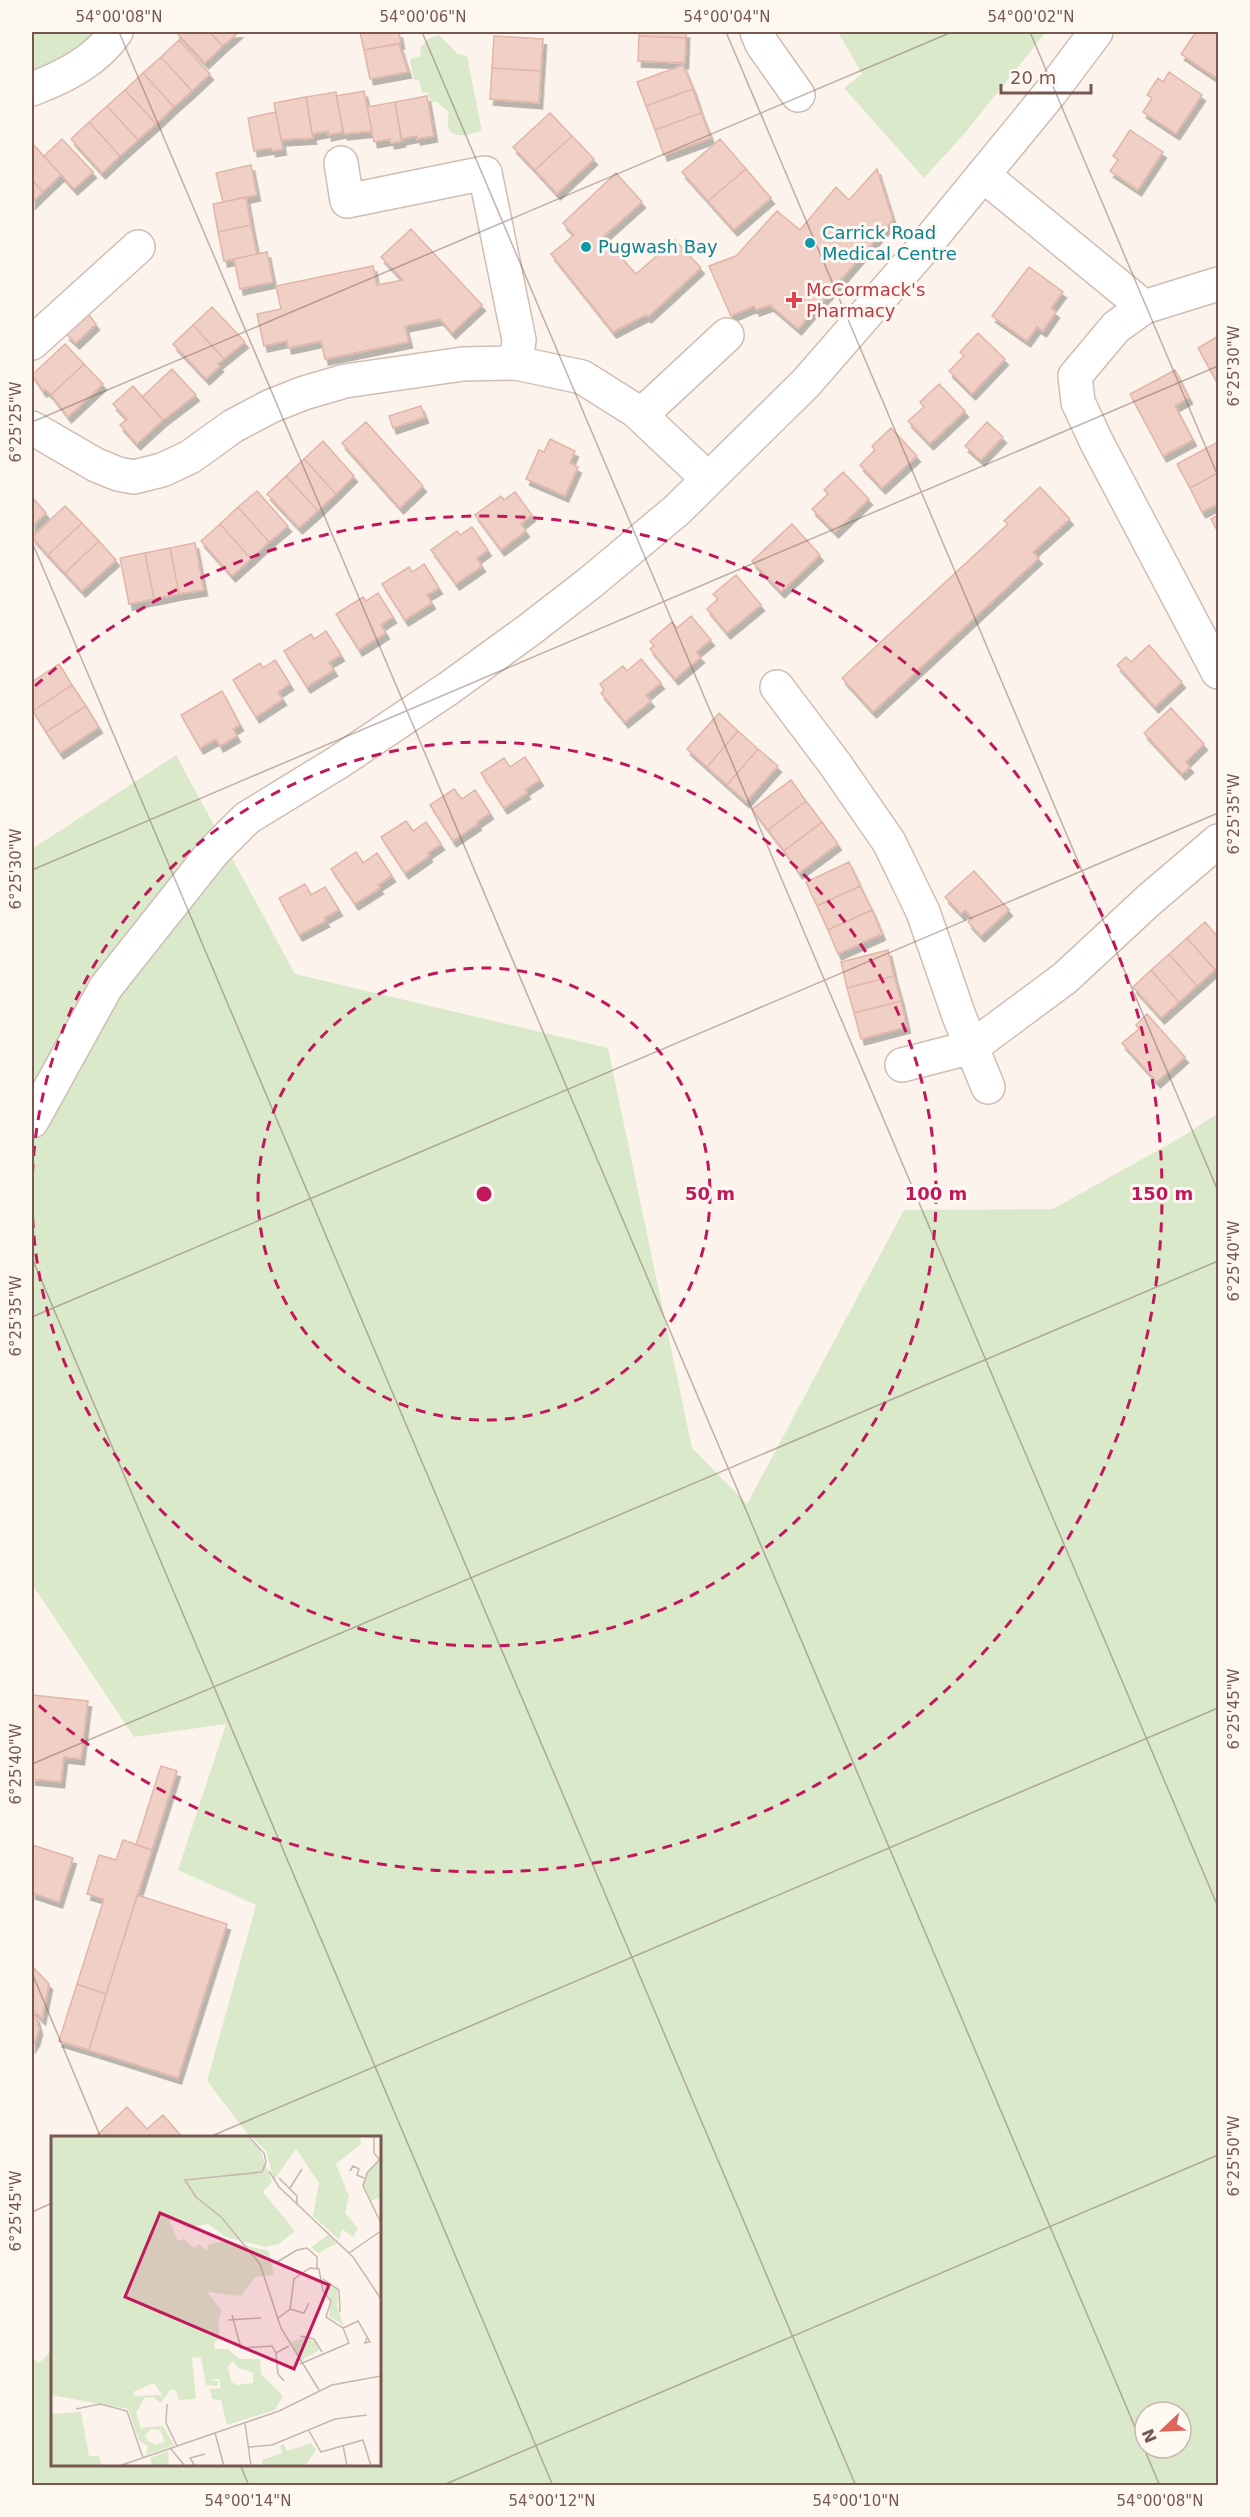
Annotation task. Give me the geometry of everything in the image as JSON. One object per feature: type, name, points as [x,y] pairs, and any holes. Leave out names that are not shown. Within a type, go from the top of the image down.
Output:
[{"type":"street","points":[[32,89],[66,76],[107,45],[116,32]]},
{"type":"street","points":[[757,32],[762,44],[798,95]]},
{"type":"street","points":[[32,1121],[106,987],[213,852],[247,818],[337,763],[449,688],[529,630],[600,575],[677,510],[806,383],[983,175],[1051,92],[1096,32]]},
{"type":"street","points":[[341,163],[347,201],[485,173],[519,340],[516,363]]},
{"type":"street","points":[[983,175],[1144,307]]},
{"type":"street","points":[[32,343],[138,247]]},
{"type":"street","points":[[1218,284],[1144,307],[1116,327],[1075,376],[1078,402],[1096,441],[1218,672]]},
{"type":"street","points":[[641,415],[727,335]]},
{"type":"street","points":[[32,428],[96,465],[118,474],[134,477],[162,470],[190,457],[233,426],[271,406],[304,393],[345,381],[451,365],[516,363],[582,377],[641,415],[708,479]]},
{"type":"street","points":[[777,687],[835,764],[889,842],[923,912],[988,1087]]},
{"type":"street","points":[[902,1065],[972,1047],[1065,978],[1149,900],[1218,841]]},
{"type":"green space","points":[[32,32],[102,32],[32,81]]},
{"type":"green space","points":[[838,32],[1046,32],[965,133],[924,178],[844,88],[862,74]]},
{"type":"green space","points":[[439,35],[458,54],[467,56],[482,131],[462,135],[453,133],[448,125],[448,111],[437,102],[430,101],[428,92],[422,93],[419,80],[414,80],[410,59],[421,56],[420,48],[428,39]]},
{"type":"green space","points":[[176,755],[295,974],[608,1048],[692,1448],[747,1504],[904,1210],[1053,1209],[1185,1135],[1218,1113],[1218,2485],[32,2485],[32,2358],[39,2363],[51,2351],[51,2466],[381,2466],[381,2136],[249,2136],[207,2081],[256,1905],[178,1870],[226,1724],[134,1737],[32,1584],[32,849]]},
{"type":"building","points":[[176,32],[209,32],[223,46],[205,63]]},
{"type":"building","points":[[209,32],[239,32],[223,46]]},
{"type":"building","points":[[360,32],[399,32],[401,43],[364,50]]},
{"type":"building","points":[[640,32],[686,32],[686,38],[639,36]]},
{"type":"building","points":[[1196,32],[1218,32],[1218,79],[1181,54]]},
{"type":"building","points":[[494,36],[543,39],[541,71],[492,68]]},
{"type":"building","points":[[639,36],[686,38],[685,63],[638,61]]},
{"type":"building","points":[[179,40],[210,74],[192,91],[161,57]]},
{"type":"building","points":[[399,44],[408,72],[370,79],[364,50]]},
{"type":"building","points":[[161,57],[192,91],[174,107],[143,73]]},
{"type":"building","points":[[683,65],[693,89],[646,106],[637,82]]},
{"type":"building","points":[[492,68],[541,71],[539,103],[490,99]]},
{"type":"building","points":[[1169,72],[1202,95],[1176,134],[1143,112],[1152,98],[1147,95],[1158,78],[1163,82]]},
{"type":"building","points":[[143,73],[174,107],[156,124],[125,90]]},
{"type":"building","points":[[693,89],[701,113],[655,130],[646,106]]},
{"type":"building","points":[[125,90],[156,124],[138,140],[107,106]]},
{"type":"building","points":[[364,91],[372,131],[344,134],[336,96]]},
{"type":"building","points":[[336,92],[343,132],[328,135],[328,131],[312,134],[306,97]]},
{"type":"building","points":[[427,96],[434,136],[401,139],[395,102]]},
{"type":"building","points":[[306,97],[313,138],[281,140],[274,103]]},
{"type":"building","points":[[395,102],[402,141],[391,143],[390,139],[374,142],[367,107]]},
{"type":"building","points":[[107,106],[138,140],[120,156],[89,122]]},
{"type":"building","points":[[276,112],[283,149],[272,151],[271,148],[254,151],[248,118]]},
{"type":"building","points":[[550,113],[572,136],[535,170],[513,147]]},
{"type":"building","points":[[701,113],[711,138],[664,155],[655,130]]},
{"type":"building","points":[[89,122],[120,156],[102,173],[71,139]]},
{"type":"building","points":[[1130,130],[1163,152],[1138,190],[1110,171],[1118,160],[1113,156]]},
{"type":"building","points":[[572,136],[594,159],[557,194],[535,170]]},
{"type":"building","points":[[62,139],[93,172],[74,189],[44,156]]},
{"type":"building","points":[[720,139],[746,169],[708,201],[682,172]]},
{"type":"building","points":[[32,143],[61,175],[43,192],[32,180]]},
{"type":"building","points":[[251,165],[257,195],[223,202],[216,173]]},
{"type":"building","points":[[746,169],[771,198],[734,230],[708,201]]},
{"type":"building","name":"Carrick Road Medical Centre","points":[[877,169],[893,220],[798,329],[770,305],[756,310],[754,306],[731,316],[709,266],[736,256],[777,211],[800,230],[836,187],[849,200]]},
{"type":"building","name":"Pugwash Bay","points":[[616,173],[642,202],[603,237],[636,274],[675,240],[701,268],[648,317],[646,315],[613,332],[551,254],[574,235],[563,223]]},
{"type":"building","points":[[32,180],[43,192],[32,203]]},
{"type":"building","points":[[246,197],[251,225],[218,232],[213,204]]},
{"type":"building","points":[[251,225],[257,254],[224,261],[218,232]]},
{"type":"building","points":[[411,229],[482,305],[452,333],[440,319],[405,326],[409,342],[325,359],[321,341],[288,348],[287,341],[264,346],[257,314],[281,309],[276,286],[373,266],[377,285],[403,280],[381,257]]},
{"type":"building","points":[[267,252],[273,282],[240,289],[234,259]]},
{"type":"building","points":[[1029,267],[1063,292],[1051,308],[1056,312],[1043,331],[1037,327],[1027,341],[992,316]]},
{"type":"building","points":[[212,307],[245,342],[224,359],[193,325]]},
{"type":"building","points":[[88,314],[96,324],[76,343],[66,334]]},
{"type":"building","points":[[193,325],[224,359],[206,379],[173,344]]},
{"type":"building","points":[[978,333],[1005,359],[972,394],[949,371],[964,356],[960,352]]},
{"type":"building","points":[[1218,336],[1218,384],[1198,348]]},
{"type":"building","points":[[65,344],[84,364],[51,395],[45,389],[43,391],[32,375]]},
{"type":"building","points":[[84,364],[103,384],[68,417],[51,395]]},
{"type":"building","points":[[172,369],[196,395],[163,420],[142,397]]},
{"type":"building","points":[[1175,370],[1189,398],[1175,406],[1193,440],[1163,456],[1130,394]]},
{"type":"building","points":[[939,384],[965,411],[930,444],[908,421],[924,407],[920,402]]},
{"type":"building","points":[[133,386],[163,420],[137,444],[120,425],[127,419],[113,404]]},
{"type":"building","points":[[421,406],[425,417],[393,428],[389,416]]},
{"type":"building","points":[[366,422],[423,486],[400,508],[342,443]]},
{"type":"building","points":[[987,422],[1003,437],[981,460],[965,446]]},
{"type":"building","points":[[891,428],[917,456],[882,488],[860,465],[875,450],[872,446]]},
{"type":"building","points":[[550,439],[575,451],[570,463],[578,467],[565,496],[526,479],[539,450],[544,452]]},
{"type":"building","points":[[323,441],[354,476],[336,494],[304,459]]},
{"type":"building","points":[[1218,442],[1218,473],[1190,488],[1177,464]]},
{"type":"building","points":[[304,459],[336,494],[318,511],[286,476]]},
{"type":"building","points":[[843,472],[869,499],[835,532],[812,509],[828,494],[824,490]]},
{"type":"building","points":[[1218,473],[1218,504],[1202,512],[1190,488]]},
{"type":"building","points":[[286,476],[318,511],[299,528],[267,494]]},
{"type":"building","points":[[1040,487],[1070,519],[1033,552],[1039,558],[873,712],[842,678],[1008,524],[1004,521]]},
{"type":"building","points":[[257,491],[288,526],[269,542],[238,507]]},
{"type":"building","points":[[515,492],[532,515],[521,524],[526,531],[501,550],[475,515],[501,496],[504,500]]},
{"type":"building","points":[[32,497],[46,513],[32,527]]},
{"type":"building","points":[[65,506],[82,523],[48,555],[32,537]]},
{"type":"building","points":[[238,507],[269,542],[251,559],[220,524]]},
{"type":"building","points":[[1218,515],[1218,532],[1211,519]]},
{"type":"building","points":[[82,523],[99,541],[65,573],[48,555]]},
{"type":"building","points":[[220,524],[251,559],[232,576],[201,541]]},
{"type":"building","points":[[792,524],[820,555],[781,592],[752,561]]},
{"type":"building","points":[[472,527],[488,550],[477,558],[482,566],[456,584],[431,550],[457,531],[460,535]]},
{"type":"building","points":[[99,541],[116,560],[82,591],[65,573]]},
{"type":"building","points":[[195,543],[204,590],[179,594],[170,548]]},
{"type":"building","points":[[170,548],[179,594],[154,599],[145,553]]},
{"type":"building","points":[[145,553],[154,599],[129,604],[120,558]]},
{"type":"building","points":[[424,564],[439,588],[427,595],[432,603],[405,620],[382,584],[409,567],[412,572]]},
{"type":"building","points":[[736,575],[761,605],[727,633],[707,609],[718,599],[713,594]]},
{"type":"building","points":[[378,593],[393,617],[381,625],[386,633],[359,650],[336,614],[363,597],[366,601]]},
{"type":"building","points":[[691,616],[711,640],[696,652],[701,657],[675,679],[650,649],[654,646],[650,641],[672,622],[677,628]]},
{"type":"building","points":[[326,631],[341,655],[329,662],[334,670],[307,687],[284,651],[311,634],[314,639]]},
{"type":"building","points":[[1149,645],[1182,682],[1155,707],[1117,665],[1126,657],[1131,662]]},
{"type":"building","points":[[641,659],[661,683],[646,695],[651,701],[625,722],[601,693],[604,690],[600,684],[623,666],[627,671]]},
{"type":"building","points":[[275,660],[290,684],[278,692],[283,699],[256,717],[233,680],[260,663],[263,668]]},
{"type":"building","points":[[59,664],[72,685],[33,711],[32,682]]},
{"type":"building","points":[[72,685],[86,706],[46,732],[33,711]]},
{"type":"building","points":[[222,691],[240,725],[233,729],[237,736],[220,746],[216,739],[200,748],[181,715]]},
{"type":"building","points":[[86,706],[99,727],[60,753],[46,732]]},
{"type":"building","points":[[1171,708],[1204,744],[1186,762],[1190,767],[1182,774],[1144,733]]},
{"type":"building","points":[[719,713],[738,731],[707,767],[687,749]]},
{"type":"building","points":[[738,731],[758,749],[727,785],[707,767]]},
{"type":"building","points":[[758,749],[778,766],[746,802],[727,785]]},
{"type":"building","points":[[525,757],[540,780],[525,790],[527,793],[504,808],[481,773],[504,758],[510,767]]},
{"type":"building","points":[[791,780],[806,801],[768,830],[752,809]]},
{"type":"building","points":[[454,789],[462,799],[475,790],[490,813],[453,841],[430,805]]},
{"type":"building","points":[[806,801],[822,822],[784,851],[768,830]]},
{"type":"building","points":[[406,821],[413,831],[426,822],[441,844],[428,853],[429,856],[405,873],[381,837]]},
{"type":"building","points":[[822,822],[838,844],[799,873],[784,851]]},
{"type":"building","points":[[356,852],[363,863],[377,853],[392,876],[378,885],[380,888],[355,904],[331,869]]},
{"type":"building","points":[[849,862],[860,886],[817,906],[806,882]]},
{"type":"building","points":[[974,871],[1009,910],[981,936],[968,922],[972,918],[965,910],[961,914],[945,897]]},
{"type":"building","points":[[305,884],[311,895],[325,887],[339,910],[324,918],[326,921],[299,935],[279,898]]},
{"type":"building","points":[[860,886],[872,910],[828,930],[817,906]]},
{"type":"building","points":[[872,910],[882,934],[838,954],[828,930]]},
{"type":"building","points":[[1205,922],[1218,937],[1218,967],[1215,970],[1187,938]]},
{"type":"building","points":[[1187,938],[1215,970],[1197,986],[1169,954]]},
{"type":"building","points":[[888,950],[894,976],[847,988],[841,962]]},
{"type":"building","points":[[1169,954],[1197,986],[1179,1002],[1151,970]]},
{"type":"building","points":[[1151,970],[1179,1002],[1161,1018],[1133,987]]},
{"type":"building","points":[[894,976],[901,1001],[854,1013],[847,988]]},
{"type":"building","points":[[901,1001],[907,1027],[861,1039],[854,1013]]},
{"type":"building","points":[[1147,1014],[1185,1057],[1157,1082],[1122,1043],[1139,1029],[1136,1025]]},
{"type":"building","points":[[32,1695],[88,1701],[81,1759],[64,1757],[61,1782],[32,1779]]},
{"type":"building","points":[[161,1766],[177,1771],[152,1850],[136,1845]]},
{"type":"building","points":[[123,1840],[152,1850],[106,1994],[77,1984],[104,1899],[87,1894],[99,1855],[116,1860]]},
{"type":"building","points":[[32,1845],[73,1858],[59,1902],[32,1893]]},
{"type":"building","points":[[137,1895],[227,1924],[178,2078],[89,2050]]},
{"type":"building","points":[[32,1966],[49,1984],[42,2019],[32,2009]]},
{"type":"building","points":[[77,1984],[106,1994],[89,2050],[59,2041]]},
{"type":"building","points":[[32,2012],[39,2029],[32,2046]]},
{"type":"building","points":[[127,2107],[147,2129],[163,2115],[181,2136],[96,2136]]},
{"type":"place","name":"Carrick Road Medical Centre","points":[[810,243]]},
{"type":"place","name":"Pugwash Bay","points":[[586,247]]},
{"type":"place","name":"McCormack's Pharmacy","points":[[794,300]]}]
